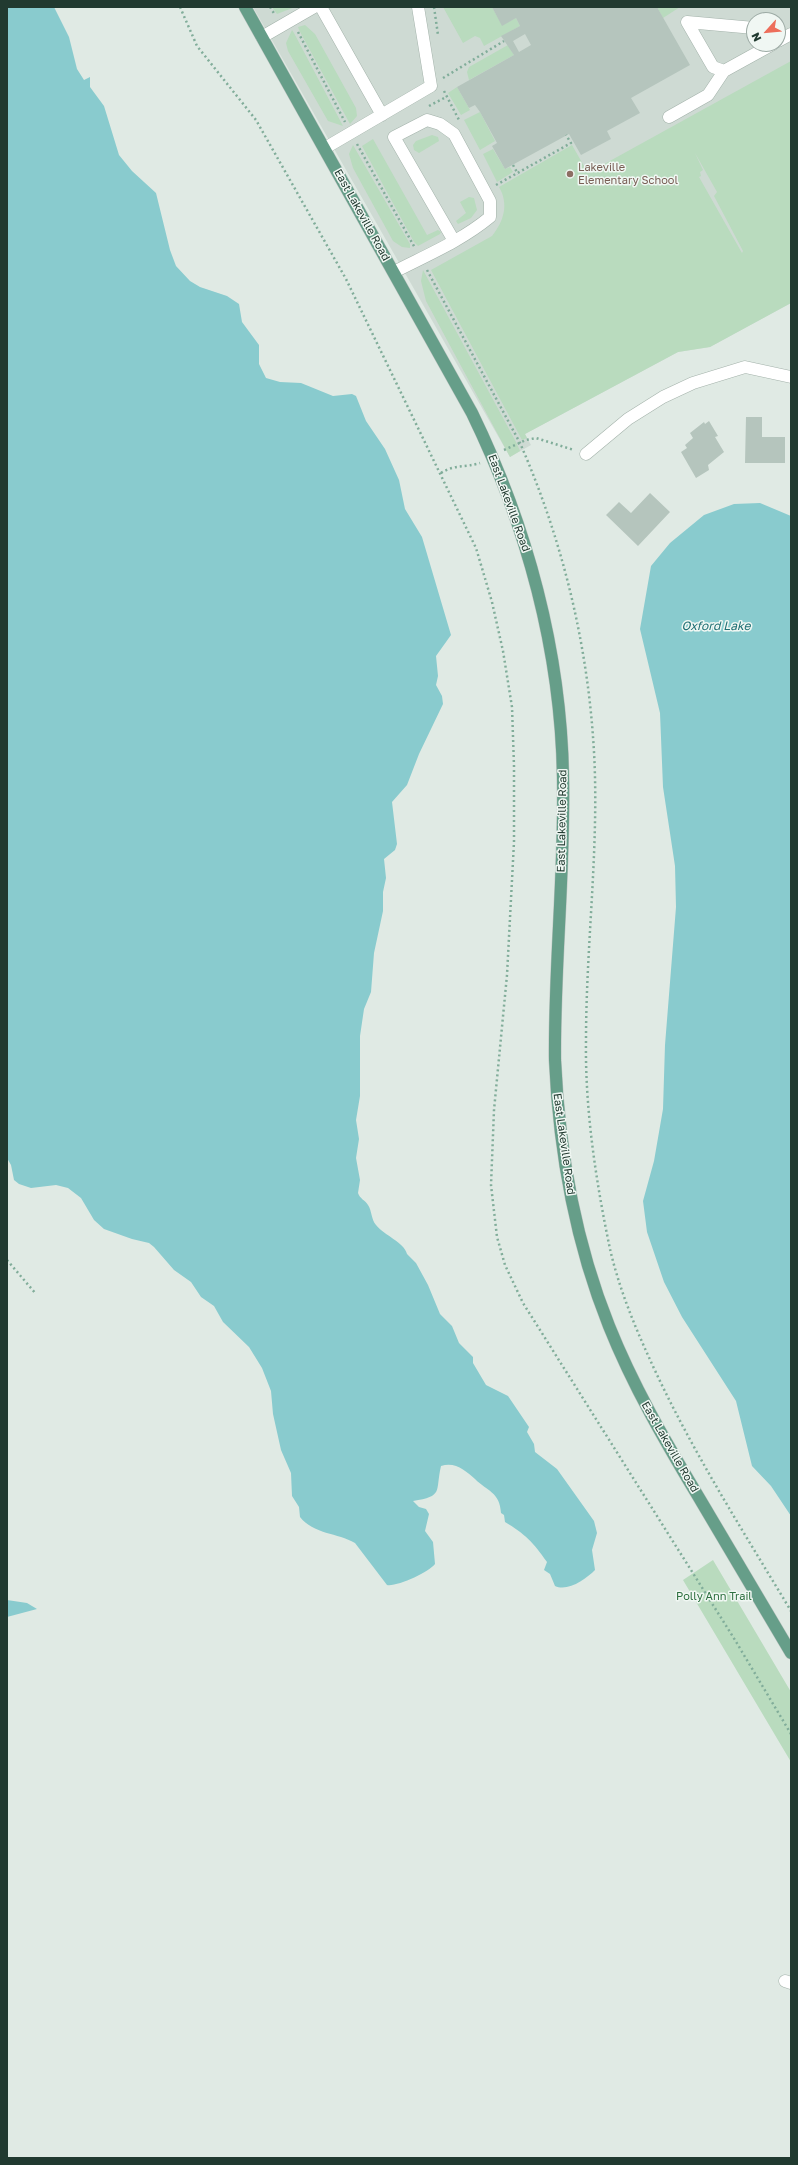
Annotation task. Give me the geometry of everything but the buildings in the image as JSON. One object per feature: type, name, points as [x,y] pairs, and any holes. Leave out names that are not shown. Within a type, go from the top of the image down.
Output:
[{"type":"main road","name":"East Lakeville Road","points":[[245,7],[461,393],[492,456],[513,509],[534,578],[547,636],[559,708],[563,803],[556,1066],[564,1155],[579,1233],[603,1309],[634,1381],[669,1447],[791,1653]]},
{"type":"street","points":[[262,37],[314,7]]},
{"type":"street","points":[[321,7],[382,115]]},
{"type":"street","points":[[325,148],[431,86],[418,7]]},
{"type":"street","points":[[724,71],[713,67],[687,22],[746,27]]},
{"type":"street","points":[[669,117],[708,95],[724,71],[758,52]]},
{"type":"street","points":[[394,272],[454,241],[473,231],[490,217],[490,201],[454,134],[440,124],[427,120],[394,137],[454,241]]},
{"type":"street","points":[[586,454],[628,419],[663,397],[693,383],[745,367],[791,377]]},
{"type":"path","points":[[180,7],[197,46],[256,120],[342,272],[441,473],[476,548],[503,650],[512,707],[514,849],[507,975],[494,1110],[491,1185],[497,1236],[504,1265],[522,1303],[735,1640],[791,1734]]},
{"type":"path","points":[[442,79],[504,41]]},
{"type":"path","points":[[496,185],[571,143],[566,135]]},
{"type":"path","points":[[513,165],[518,174]]},
{"type":"path","points":[[441,473],[455,466],[466,467],[480,463],[530,438],[536,438],[586,454]]},
{"type":"path","points":[[7,1260],[36,1294]]},
{"type":"shaded area","name":"Lakeville Elementary School","points":[[253,7],[791,7],[791,303],[710,347],[678,352],[525,434],[531,445],[510,457]]},
{"type":"green space","points":[[272,7],[295,7],[277,14]]},
{"type":"green space","points":[[443,7],[492,7],[502,25],[516,18],[520,26],[484,46],[480,38],[475,36],[463,43]]},
{"type":"green space","points":[[657,7],[680,7],[663,18]]},
{"type":"green space","points":[[305,25],[315,34],[356,108],[357,116],[350,124],[299,30],[298,27]]},
{"type":"green space","points":[[292,30],[343,126],[328,121],[288,51],[286,43]]},
{"type":"green space","points":[[508,45],[514,55],[469,80],[467,72],[469,67]]},
{"type":"green space","points":[[791,61],[791,303],[710,347],[678,352],[525,434],[527,438],[522,440],[431,270],[492,236],[500,224],[504,212],[504,200],[499,187],[572,145],[588,173]],"holes":[[[695,153],[717,192],[714,196],[743,251],[742,253],[699,177],[701,176],[700,172],[703,170]]]},
{"type":"green space","points":[[457,87],[470,110],[461,115],[448,93]]},
{"type":"green space","points":[[480,112],[495,141],[480,150],[464,120]]},
{"type":"green space","points":[[432,135],[438,137],[439,141],[419,153],[414,150],[413,145],[416,141]]},
{"type":"green space","points":[[373,139],[427,235],[438,230],[441,232],[440,234],[418,246],[414,242],[362,146]]},
{"type":"green space","points":[[353,145],[410,244],[410,248],[402,247],[393,241],[353,168],[349,154]]},
{"type":"green space","points":[[493,149],[505,169],[510,167],[513,172],[497,182],[483,154]]},
{"type":"green space","points":[[469,197],[474,198],[477,210],[471,218],[458,224],[456,221],[466,213],[460,202]]},
{"type":"green space","points":[[423,270],[516,442],[520,451],[510,457],[426,301],[421,281]]},
{"type":"green space","name":"Polly Ann Trail","points":[[713,1560],[791,1692],[791,1762],[683,1580]]},
{"type":"water","points":[[7,7],[54,7],[69,37],[77,69],[84,80],[90,77],[90,87],[104,106],[119,155],[132,171],[156,193],[170,250],[176,266],[190,281],[200,287],[227,296],[239,304],[242,322],[259,345],[259,364],[266,378],[280,382],[301,383],[333,396],[352,394],[356,396],[366,421],[385,449],[399,480],[405,509],[422,537],[451,635],[436,656],[438,676],[436,685],[442,696],[443,704],[419,754],[407,785],[392,802],[397,844],[395,850],[384,859],[386,878],[383,892],[383,911],[374,953],[371,992],[364,1009],[360,1036],[360,1096],[356,1120],[359,1139],[356,1158],[360,1180],[358,1193],[368,1205],[376,1225],[398,1242],[416,1263],[428,1285],[440,1314],[452,1326],[459,1343],[473,1357],[473,1363],[486,1385],[508,1396],[529,1427],[527,1432],[534,1444],[535,1452],[557,1469],[594,1521],[597,1533],[592,1550],[595,1570],[582,1581],[571,1586],[555,1586],[550,1574],[544,1570],[547,1562],[528,1539],[518,1530],[505,1522],[504,1515],[501,1513],[500,1506],[495,1496],[464,1470],[451,1465],[441,1466],[438,1487],[434,1495],[413,1501],[419,1507],[426,1509],[429,1514],[425,1531],[433,1542],[435,1564],[426,1571],[412,1578],[398,1584],[387,1585],[355,1543],[312,1527],[305,1523],[300,1517],[299,1507],[292,1496],[291,1473],[281,1450],[273,1414],[271,1391],[262,1368],[249,1347],[223,1322],[214,1306],[201,1297],[191,1282],[174,1270],[149,1243],[132,1239],[104,1229],[94,1220],[81,1198],[68,1188],[56,1185],[31,1188],[19,1184],[14,1180],[11,1165],[7,1158]]},
{"type":"water","name":"Oxford Lake","points":[[760,503],[791,516],[791,1516],[771,1486],[752,1466],[736,1401],[682,1317],[664,1282],[647,1232],[643,1201],[654,1161],[663,1109],[665,1045],[676,907],[675,866],[663,787],[660,713],[640,629],[651,566],[670,543],[704,515],[734,504]]},
{"type":"water","points":[[7,1600],[27,1603],[37,1609],[7,1617]]},
{"type":"place","name":"Lakeville Elementary School","points":[[570,174]]}]
